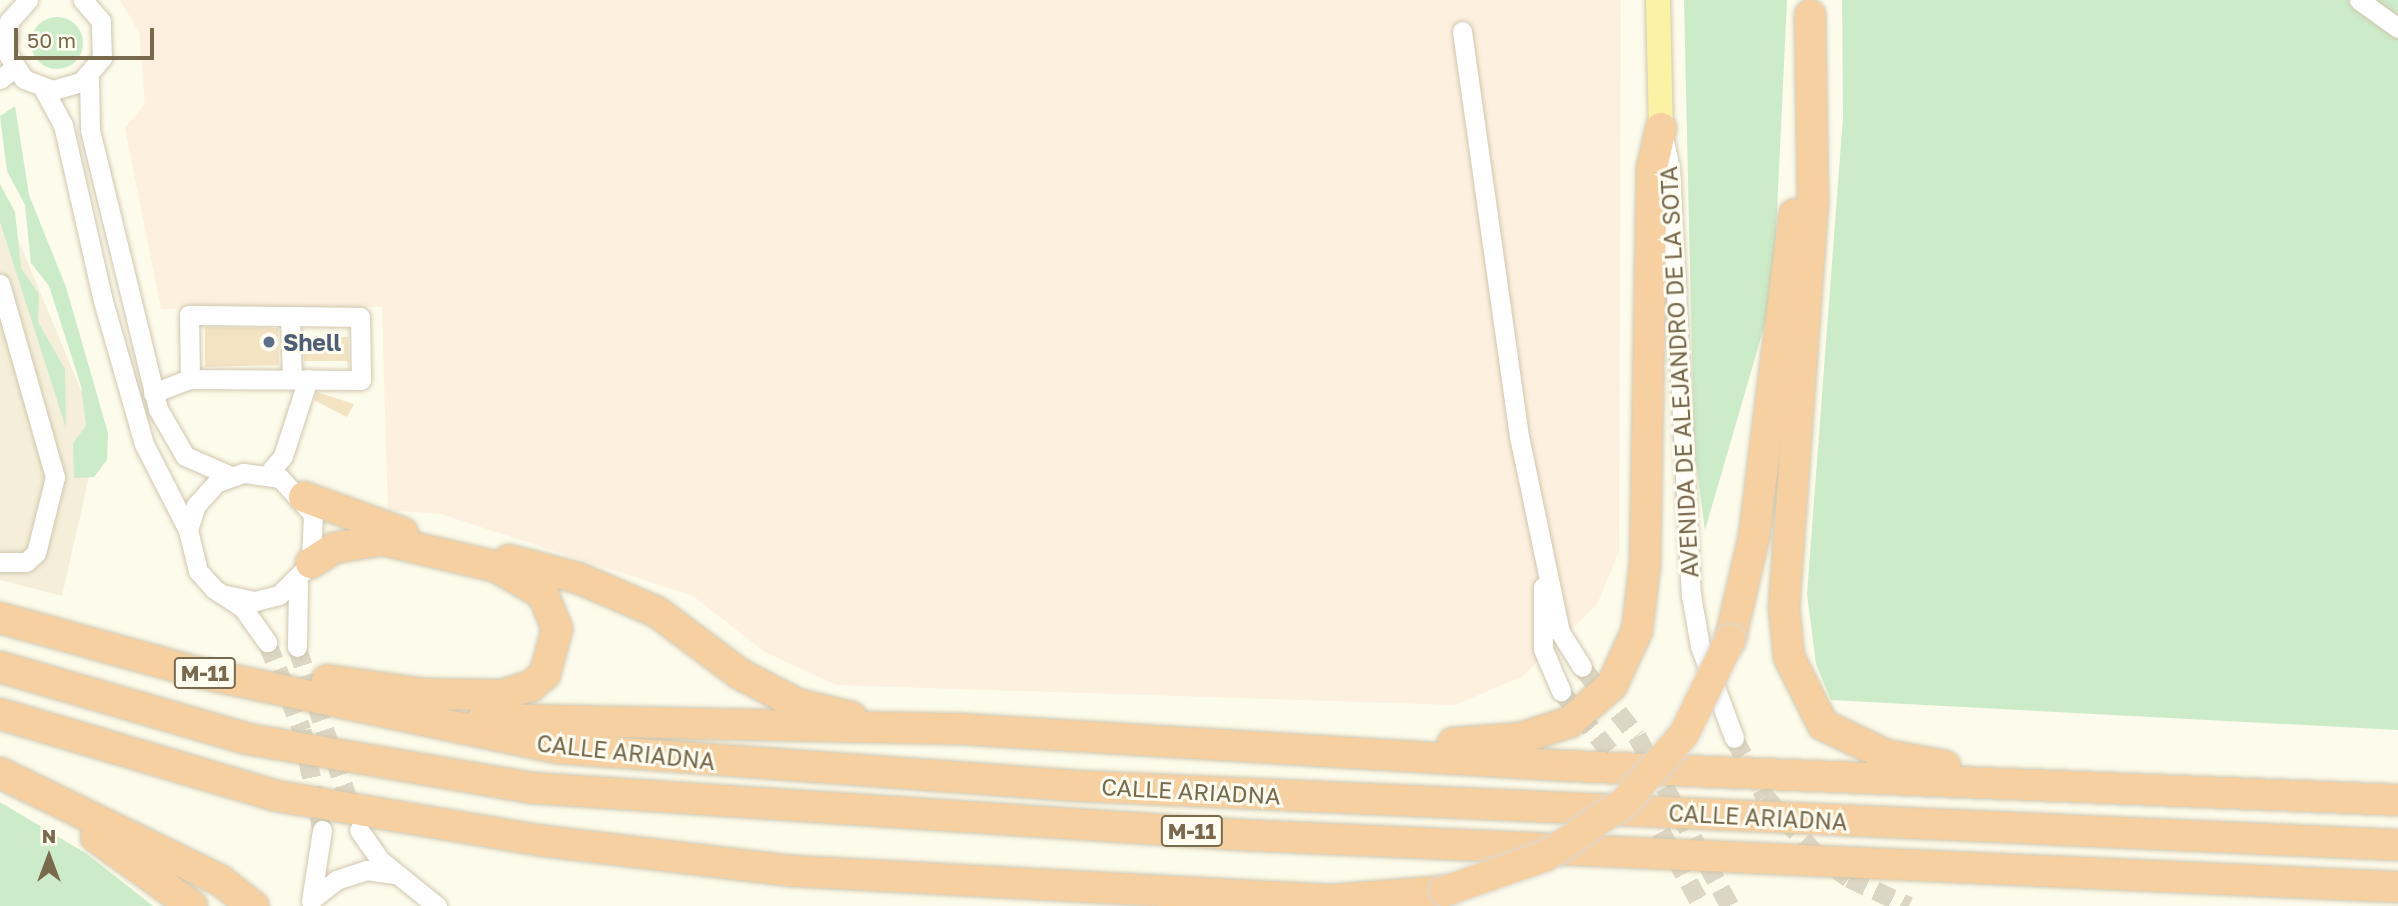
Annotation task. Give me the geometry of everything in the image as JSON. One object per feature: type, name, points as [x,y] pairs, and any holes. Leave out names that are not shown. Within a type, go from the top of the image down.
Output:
[{"type":"highway","points":[[0,714],[277,796],[571,845],[792,872],[1331,900],[1446,891],[1546,856],[1624,803],[1684,734],[1730,640],[1754,537],[1770,425],[1810,7]]},
{"type":"highway","points":[[1810,7],[1811,237],[1784,608],[1788,657],[1805,696],[1823,725],[1848,741],[1917,763],[2124,778],[2210,792]]},
{"type":"highway","points":[[1212,741],[1521,738],[1570,722],[1612,685],[1643,603],[1652,168],[1661,128]]},
{"type":"highway","points":[[304,497],[383,527],[578,578],[657,612],[740,674],[797,704],[924,729]]},
{"type":"highway","points":[[0,618],[425,694],[520,690],[545,674],[553,659],[553,608],[532,584],[497,566],[382,540],[334,548],[304,573]]},
{"type":"highway","name":"CALLE ARIADNA","points":[[0,618],[196,671],[556,748],[1052,784],[2398,845]]},
{"type":"highway","name":"CALLE ARIADNA","points":[[0,667],[248,739],[532,788],[1241,835],[2398,887]]},
{"type":"highway","points":[[412,716],[924,729],[1212,741],[1451,760],[2398,800]]},
{"type":"highway","points":[[7,777],[192,906]]},
{"type":"highway","points":[[7,777],[220,881],[253,906]]},
{"type":"main road","name":"AVENIDA DE ALEJANDRO DE LA SOTA","points":[[1658,0],[1661,128]]},
{"type":"street","points":[[27,0],[3,28],[7,73],[43,88],[65,89],[89,77],[102,58],[104,32],[83,0]]},
{"type":"street","points":[[2359,0],[2398,28]]},
{"type":"street","points":[[1462,32],[1520,436],[1560,632],[1582,667]]},
{"type":"street","points":[[89,77],[90,130],[153,393],[176,446],[231,476]]},
{"type":"street","points":[[43,88],[63,125],[103,301],[144,444],[188,530],[198,571],[226,595],[267,642]]},
{"type":"street","name":"AVENIDA DE ALEJANDRO DE LA SOTA","points":[[1661,128],[1670,169],[1691,595],[1700,646],[1734,738]]},
{"type":"street","points":[[0,284],[55,477],[36,553],[26,562],[0,562]]},
{"type":"street","points":[[153,393],[163,384],[190,379],[361,380],[360,317],[189,315],[190,379]]},
{"type":"street","points":[[268,474],[283,456],[300,379],[290,316]]},
{"type":"street","points":[[188,530],[206,492],[231,476],[268,474],[304,497],[317,534],[304,573],[297,648]]},
{"type":"street","points":[[1543,550],[1543,649],[1561,691]]},
{"type":"street","points":[[226,595],[266,600],[304,573]]},
{"type":"street","points":[[310,902],[322,830]]},
{"type":"street","points":[[359,831],[396,874]]},
{"type":"street","points":[[310,902],[336,880],[366,870],[396,874],[423,888],[438,906]]},
{"type":"shaded area","points":[[120,0],[1621,0],[1619,552],[1597,604],[1523,676],[1455,705],[836,685],[765,652],[693,596],[441,514],[388,510],[382,307],[161,309],[125,128],[145,104],[139,32]]},
{"type":"shaded area","points":[[0,196],[99,433],[62,596],[0,580]]},
{"type":"green space","points":[[1684,0],[1787,0],[1773,296],[1705,530],[1694,447]]},
{"type":"green space","points":[[1842,0],[2398,0],[2398,730],[1831,700],[1816,664],[1807,594],[1843,117]]},
{"type":"green space","points":[[57,17],[67,19],[75,25],[81,33],[81,53],[75,61],[67,67],[57,69],[47,67],[39,61],[33,53],[31,43],[33,33],[39,25],[47,19]]},
{"type":"green space","points":[[15,106],[29,195],[66,287],[108,433],[107,460],[94,477],[74,478],[73,443],[86,426],[81,386],[49,286],[31,263],[25,205],[7,171],[0,116]]},
{"type":"green space","points":[[0,184],[15,212],[21,268],[39,294],[38,322],[65,369],[66,428],[0,222]]},
{"type":"green space","points":[[0,802],[87,854],[153,906],[0,906]]},
{"type":"building","points":[[205,327],[278,328],[279,365],[205,367]]},
{"type":"building","points":[[303,337],[348,337],[349,368],[347,361],[304,361]]},
{"type":"building","points":[[317,392],[354,404],[347,417],[314,400]]},
{"type":"tunnel","points":[[267,642],[302,730],[322,830]]},
{"type":"tunnel","points":[[297,647],[354,816]]},
{"type":"tunnel","points":[[1582,667],[1637,736],[1730,906]]},
{"type":"tunnel","points":[[1561,691],[1628,774]]},
{"type":"tunnel","points":[[1734,738],[1765,796],[1815,853],[1849,878],[1909,906]]},
{"type":"tunnel","points":[[1647,806],[1702,906]]},
{"type":"place","name":"Shell","points":[[269,342]]}]
